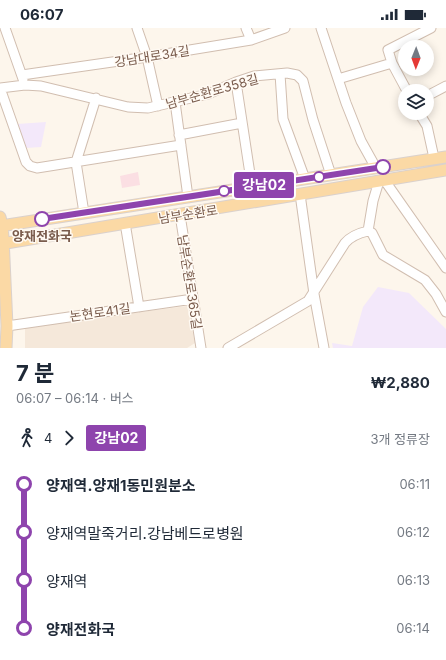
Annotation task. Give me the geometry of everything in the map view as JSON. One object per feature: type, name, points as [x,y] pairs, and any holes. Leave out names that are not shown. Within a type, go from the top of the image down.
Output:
[{"type":"main road","name":"남부순환로","points":[[1,223],[84,213],[446,157]]},
{"type":"main road","name":"남부순환로","points":[[2,244],[125,223],[180,216],[300,194],[446,170]]},
{"type":"main road","points":[[1,223],[7,326],[6,348]]},
{"type":"street","points":[[5,28],[25,85]]},
{"type":"street","points":[[137,28],[147,57],[158,106]]},
{"type":"street","points":[[246,28],[251,40]]},
{"type":"street","name":"강남대로34길","points":[[22,75],[251,40],[282,28]]},
{"type":"street","points":[[321,28],[361,141],[376,168]]},
{"type":"street","points":[[403,84],[392,63],[388,50],[417,31],[431,28]]},
{"type":"street","points":[[338,79],[392,63]]},
{"type":"street","name":"남부순환로358길","points":[[0,88],[25,85],[41,86],[96,98],[128,107],[148,108],[208,94],[254,76],[286,73],[297,74],[303,81],[313,120],[331,175]]},
{"type":"street","points":[[280,74],[283,118],[305,179]]},
{"type":"street","points":[[236,82],[252,187]]},
{"type":"street","points":[[434,92],[446,86]]},
{"type":"street","points":[[0,88],[26,162],[30,166],[37,168],[181,145]]},
{"type":"street","points":[[84,213],[76,162],[96,98]]},
{"type":"street","name":"남부순환로","points":[[174,102],[188,196]]},
{"type":"street","points":[[423,120],[427,126],[434,158]]},
{"type":"street","points":[[179,135],[242,123]]},
{"type":"street","points":[[368,230],[374,201],[382,181]]},
{"type":"street","points":[[382,181],[446,268]]},
{"type":"street","points":[[300,194],[314,294],[324,348]]},
{"type":"street","name":"남부순환로365길","points":[[180,216],[201,348]]},
{"type":"street","points":[[125,223],[139,307]]},
{"type":"street","points":[[228,348],[308,301],[314,294],[330,265],[348,239],[356,234],[368,230]]},
{"type":"street","points":[[368,230],[372,233],[382,255],[425,280],[436,294],[446,312]]},
{"type":"street","name":"논현로41길","points":[[7,326],[193,299]]},
{"type":"shaded area","points":[[46,122],[41,147],[26,148],[17,124]]},
{"type":"shaded area","points":[[138,172],[140,185],[122,188],[120,176]]},
{"type":"shaded area","points":[[378,287],[409,293],[446,329],[446,348],[333,348],[332,343],[352,346],[363,307]]},
{"type":"shaded area","points":[[187,306],[195,343],[187,348],[25,348],[25,327]]},
{"type":"bus line","name":"강남02","points":[[42,219],[383,167]]},
{"type":"place","name":"양재전화국","points":[[42,219]]}]
